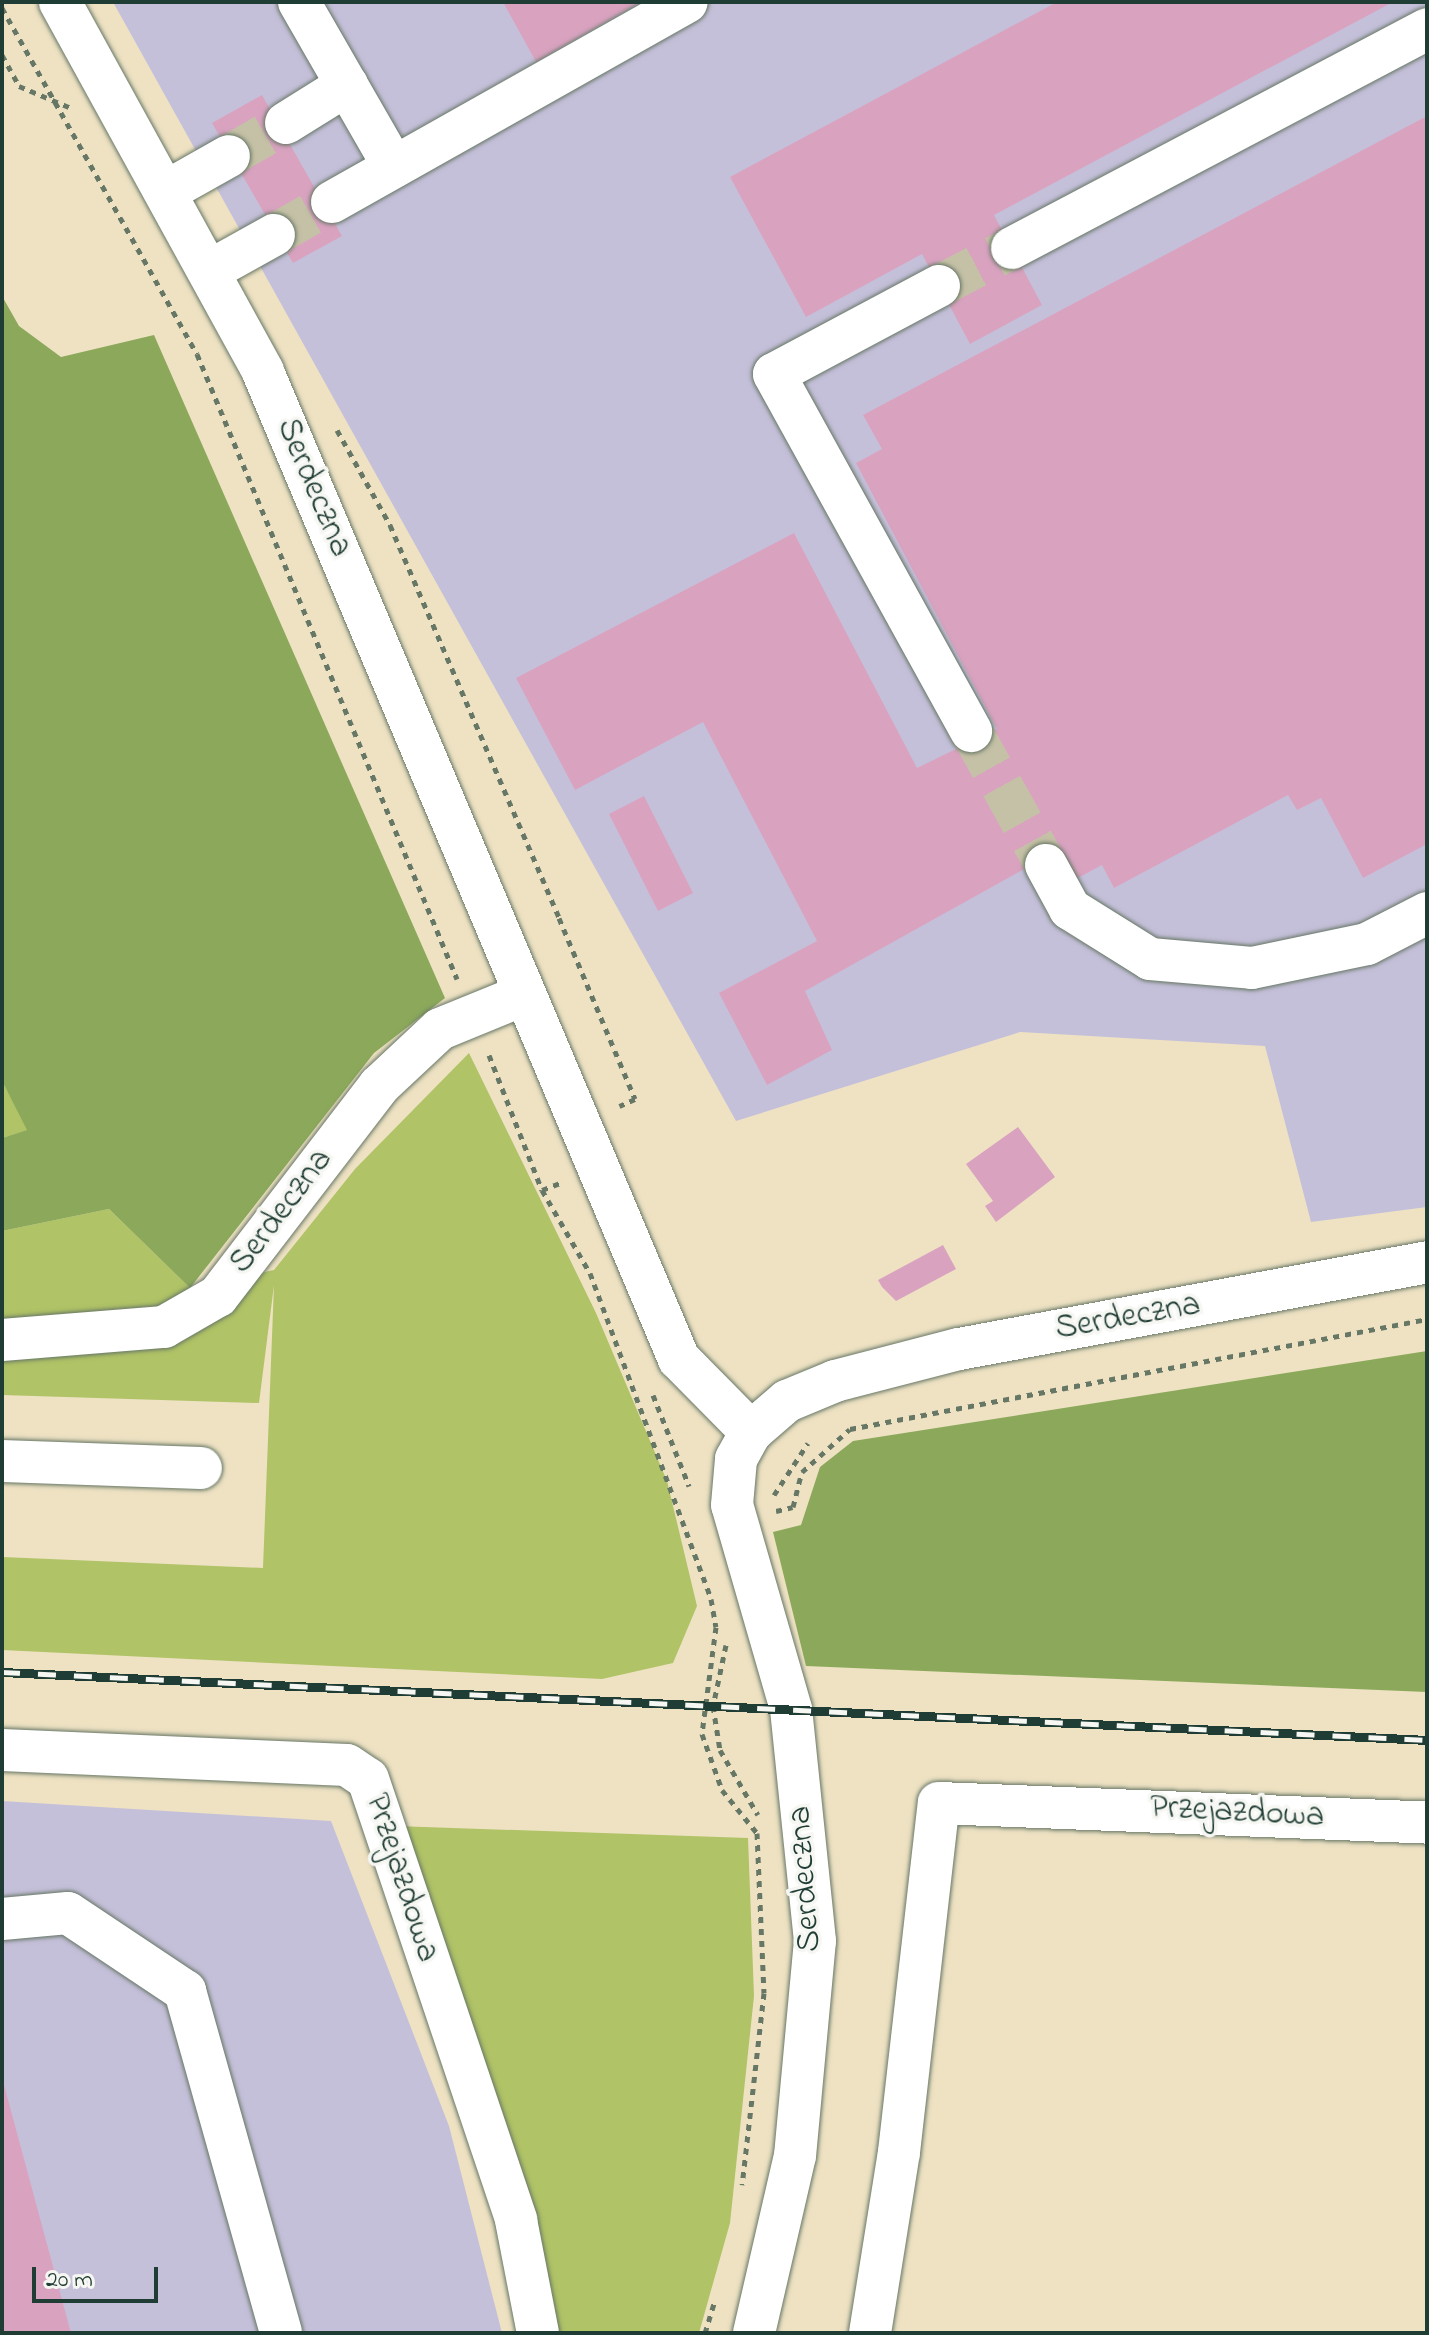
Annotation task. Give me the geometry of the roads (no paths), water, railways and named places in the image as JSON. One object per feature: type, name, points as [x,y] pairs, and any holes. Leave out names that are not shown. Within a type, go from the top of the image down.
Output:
[{"type":"street","name":"Serdeczna","points":[[60,2],[211,270],[308,472],[521,996],[679,1359],[751,1432]]},
{"type":"street","points":[[299,2],[394,167]]},
{"type":"street","points":[[332,202],[687,2]]},
{"type":"street","points":[[1012,248],[1427,29]]},
{"type":"street","points":[[286,123],[347,85]]},
{"type":"street","points":[[167,191],[229,156]]},
{"type":"street","points":[[211,270],[274,235]]},
{"type":"street","points":[[939,286],[774,374],[971,731]]},
{"type":"street","points":[[1046,865],[1070,909],[1150,959],[1252,968],[1367,944],[1427,913]]},
{"type":"street","name":"Serdeczna","points":[[2,1340],[164,1327],[218,1296],[379,1086],[440,1029],[521,996]]},
{"type":"street","name":"Serdeczna","points":[[754,2333],[795,2156],[815,1941],[791,1709],[735,1513],[736,1459],[751,1432],[787,1401],[835,1381],[959,1349],[1427,1262]]},
{"type":"street","points":[[2,1461],[201,1468]]},
{"type":"street","name":"Przejazdowa","points":[[2,1750],[347,1765],[368,1779],[516,2220],[538,2333]]},
{"type":"street","name":"Przejazdowa","points":[[870,2333],[899,2152],[939,1803],[1047,1802],[1427,1823]]},
{"type":"street","points":[[2,1919],[68,1913],[185,1991],[281,2333]]},
{"type":"tunnel","points":[[229,156],[286,123]]},
{"type":"tunnel","points":[[274,235],[332,202]]},
{"type":"tunnel","points":[[939,286],[1012,248]]},
{"type":"tunnel","points":[[971,731],[1046,865]]},
{"type":"railway","points":[[2,1672],[1427,1740]]}]
